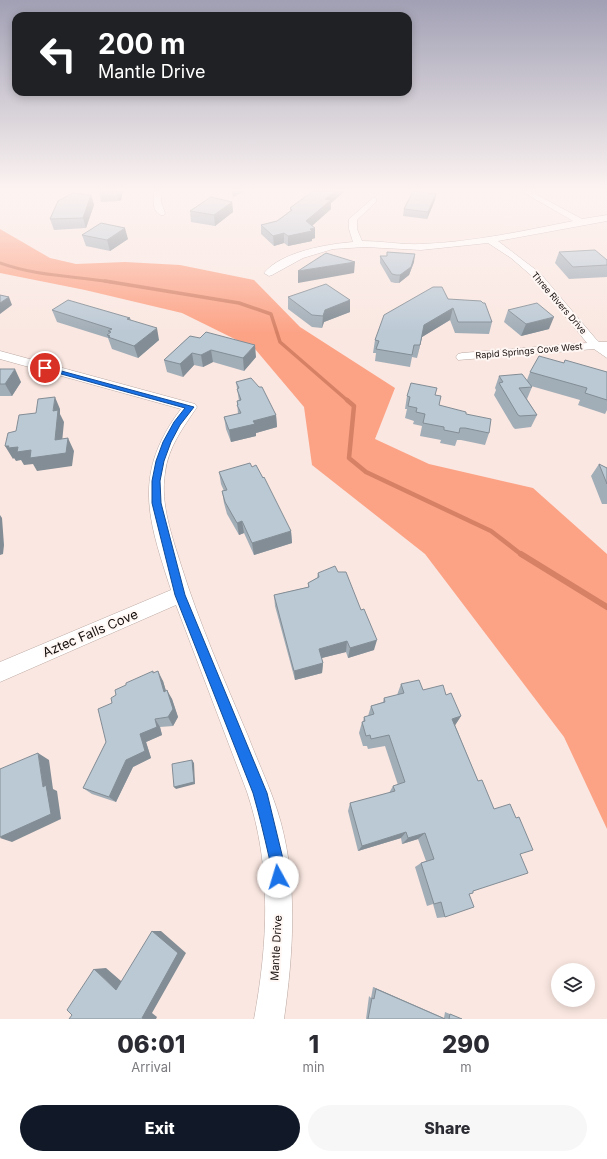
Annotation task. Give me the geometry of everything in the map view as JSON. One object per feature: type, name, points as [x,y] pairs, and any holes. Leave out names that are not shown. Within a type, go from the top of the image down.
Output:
[{"type":"street","points":[[356,239],[358,244]]},
{"type":"street","points":[[269,273],[282,263],[299,254],[322,249],[358,244],[421,247],[497,239]]},
{"type":"street","name":"Three Rivers Drive","points":[[490,240],[525,265],[601,345],[607,354]]},
{"type":"street","name":"Rapid Springs Cove West","points":[[462,357],[601,345]]},
{"type":"street","name":"Mantle Drive","points":[[0,355],[190,407],[177,424],[167,442],[160,461],[156,481],[157,503],[180,595],[260,793],[274,848],[277,863],[279,903],[274,992],[269,1019]]},
{"type":"street","name":"Aztec Falls Cove","points":[[0,672],[180,595]]},
{"type":"shaded area","points":[[0,239],[16,239],[50,258],[76,264],[125,262],[180,265],[254,280],[300,327],[395,388],[375,439],[429,464],[533,488],[607,554],[607,829],[564,737],[425,554],[312,465],[304,407],[255,349],[182,313],[85,290],[0,273]]},
{"type":"building","points":[[595,250],[607,260],[607,265],[573,267],[559,252]]},
{"type":"building","points":[[387,252],[415,254],[411,267],[400,275],[392,274],[380,256],[387,256]]},
{"type":"building","points":[[326,253],[355,262],[298,271]]},
{"type":"building","points":[[326,284],[350,300],[325,310],[323,316],[312,315],[288,297]]},
{"type":"building","points":[[433,287],[442,287],[448,299],[481,301],[485,303],[492,322],[458,322],[453,308],[424,325],[420,345],[414,345],[412,355],[376,349],[379,341],[375,340],[384,315]]},
{"type":"building","points":[[0,295],[9,297],[0,303]]},
{"type":"building","points":[[68,300],[130,318],[127,319],[157,328],[134,346],[108,337],[110,336],[107,335],[111,332],[108,331],[112,329],[52,310]]},
{"type":"building","points":[[537,303],[554,317],[526,324],[508,310]]},
{"type":"building","points":[[206,332],[255,345],[243,358],[211,350],[201,355],[192,353],[180,364],[164,360],[190,336],[200,338]]},
{"type":"building","points":[[539,356],[564,363],[565,360],[607,372],[607,400],[585,393],[587,388],[530,372]]},
{"type":"building","points":[[0,369],[15,369],[5,384],[0,384]]},
{"type":"building","points":[[522,374],[532,387],[519,388],[537,415],[518,415],[499,383],[503,382],[499,376]]},
{"type":"building","points":[[251,378],[259,387],[262,387],[276,415],[253,421],[255,424],[229,430],[224,417],[241,413],[237,405],[237,401],[241,400],[237,389],[239,388],[236,382]]},
{"type":"building","points":[[411,383],[437,388],[435,395],[441,396],[439,405],[466,412],[466,414],[491,419],[489,433],[460,428],[459,433],[444,430],[444,427],[423,423],[425,414],[416,412],[417,408],[408,406],[410,397],[407,396]]},
{"type":"building","points":[[55,397],[53,411],[58,410],[55,440],[68,438],[66,453],[30,458],[31,450],[17,452],[18,447],[8,448],[9,446],[5,446],[8,433],[16,431],[19,415],[36,413],[38,399]]},
{"type":"building","points":[[250,463],[252,467],[256,465],[263,478],[264,477],[291,531],[252,543],[242,521],[237,523],[225,502],[222,491],[227,490],[219,472]]},
{"type":"building","points":[[599,464],[607,468],[607,484]]},
{"type":"building","points":[[335,566],[338,572],[346,572],[361,610],[364,609],[377,640],[350,648],[347,641],[319,649],[323,663],[294,671],[274,595],[309,587],[308,583],[319,577],[318,573]]},
{"type":"building","points":[[153,671],[153,673],[158,671],[164,692],[167,690],[173,709],[168,717],[155,719],[157,727],[140,734],[145,751],[126,760],[109,797],[83,788],[106,742],[98,709],[112,703],[111,698],[116,695],[115,690],[126,685],[126,683]]},
{"type":"building","points":[[419,680],[423,690],[443,685],[446,695],[451,693],[461,716],[452,719],[478,781],[482,780],[494,809],[510,804],[516,818],[519,817],[533,850],[520,854],[528,873],[473,891],[473,893],[469,894],[474,907],[445,917],[441,902],[434,904],[421,863],[434,859],[425,833],[408,838],[406,832],[362,846],[350,803],[395,791],[393,786],[405,782],[389,735],[371,739],[370,735],[366,736],[362,722],[365,721],[364,717],[374,714],[371,706],[385,702],[384,698],[404,693],[401,684]]},
{"type":"building","points":[[38,753],[43,787],[46,785],[51,814],[0,837],[0,769]]},
{"type":"building","points":[[192,760],[194,782],[174,787],[172,764]]},
{"type":"building","points":[[152,931],[178,953],[142,1018],[144,1019],[69,1019],[72,1015],[67,1010],[94,969],[116,990]]},
{"type":"building","points":[[376,989],[445,1019],[368,1019],[372,998],[374,999]]},
{"type":"building","points":[[450,1014],[462,1019],[449,1019]]},
{"type":"waterway","points":[[0,263],[27,271],[111,282]]},
{"type":"waterway","points":[[105,281],[239,303],[271,314],[280,342],[348,401]]},
{"type":"waterway","points":[[347,400],[354,406],[349,458],[366,472],[491,531],[522,555]]},
{"type":"waterway","points":[[521,554],[607,607]]},
{"type":"route","points":[[45,368],[190,407],[177,424],[167,442],[160,461],[156,481],[157,503],[180,595],[241,748],[250,765],[260,793],[269,825],[277,863],[278,877]]}]
